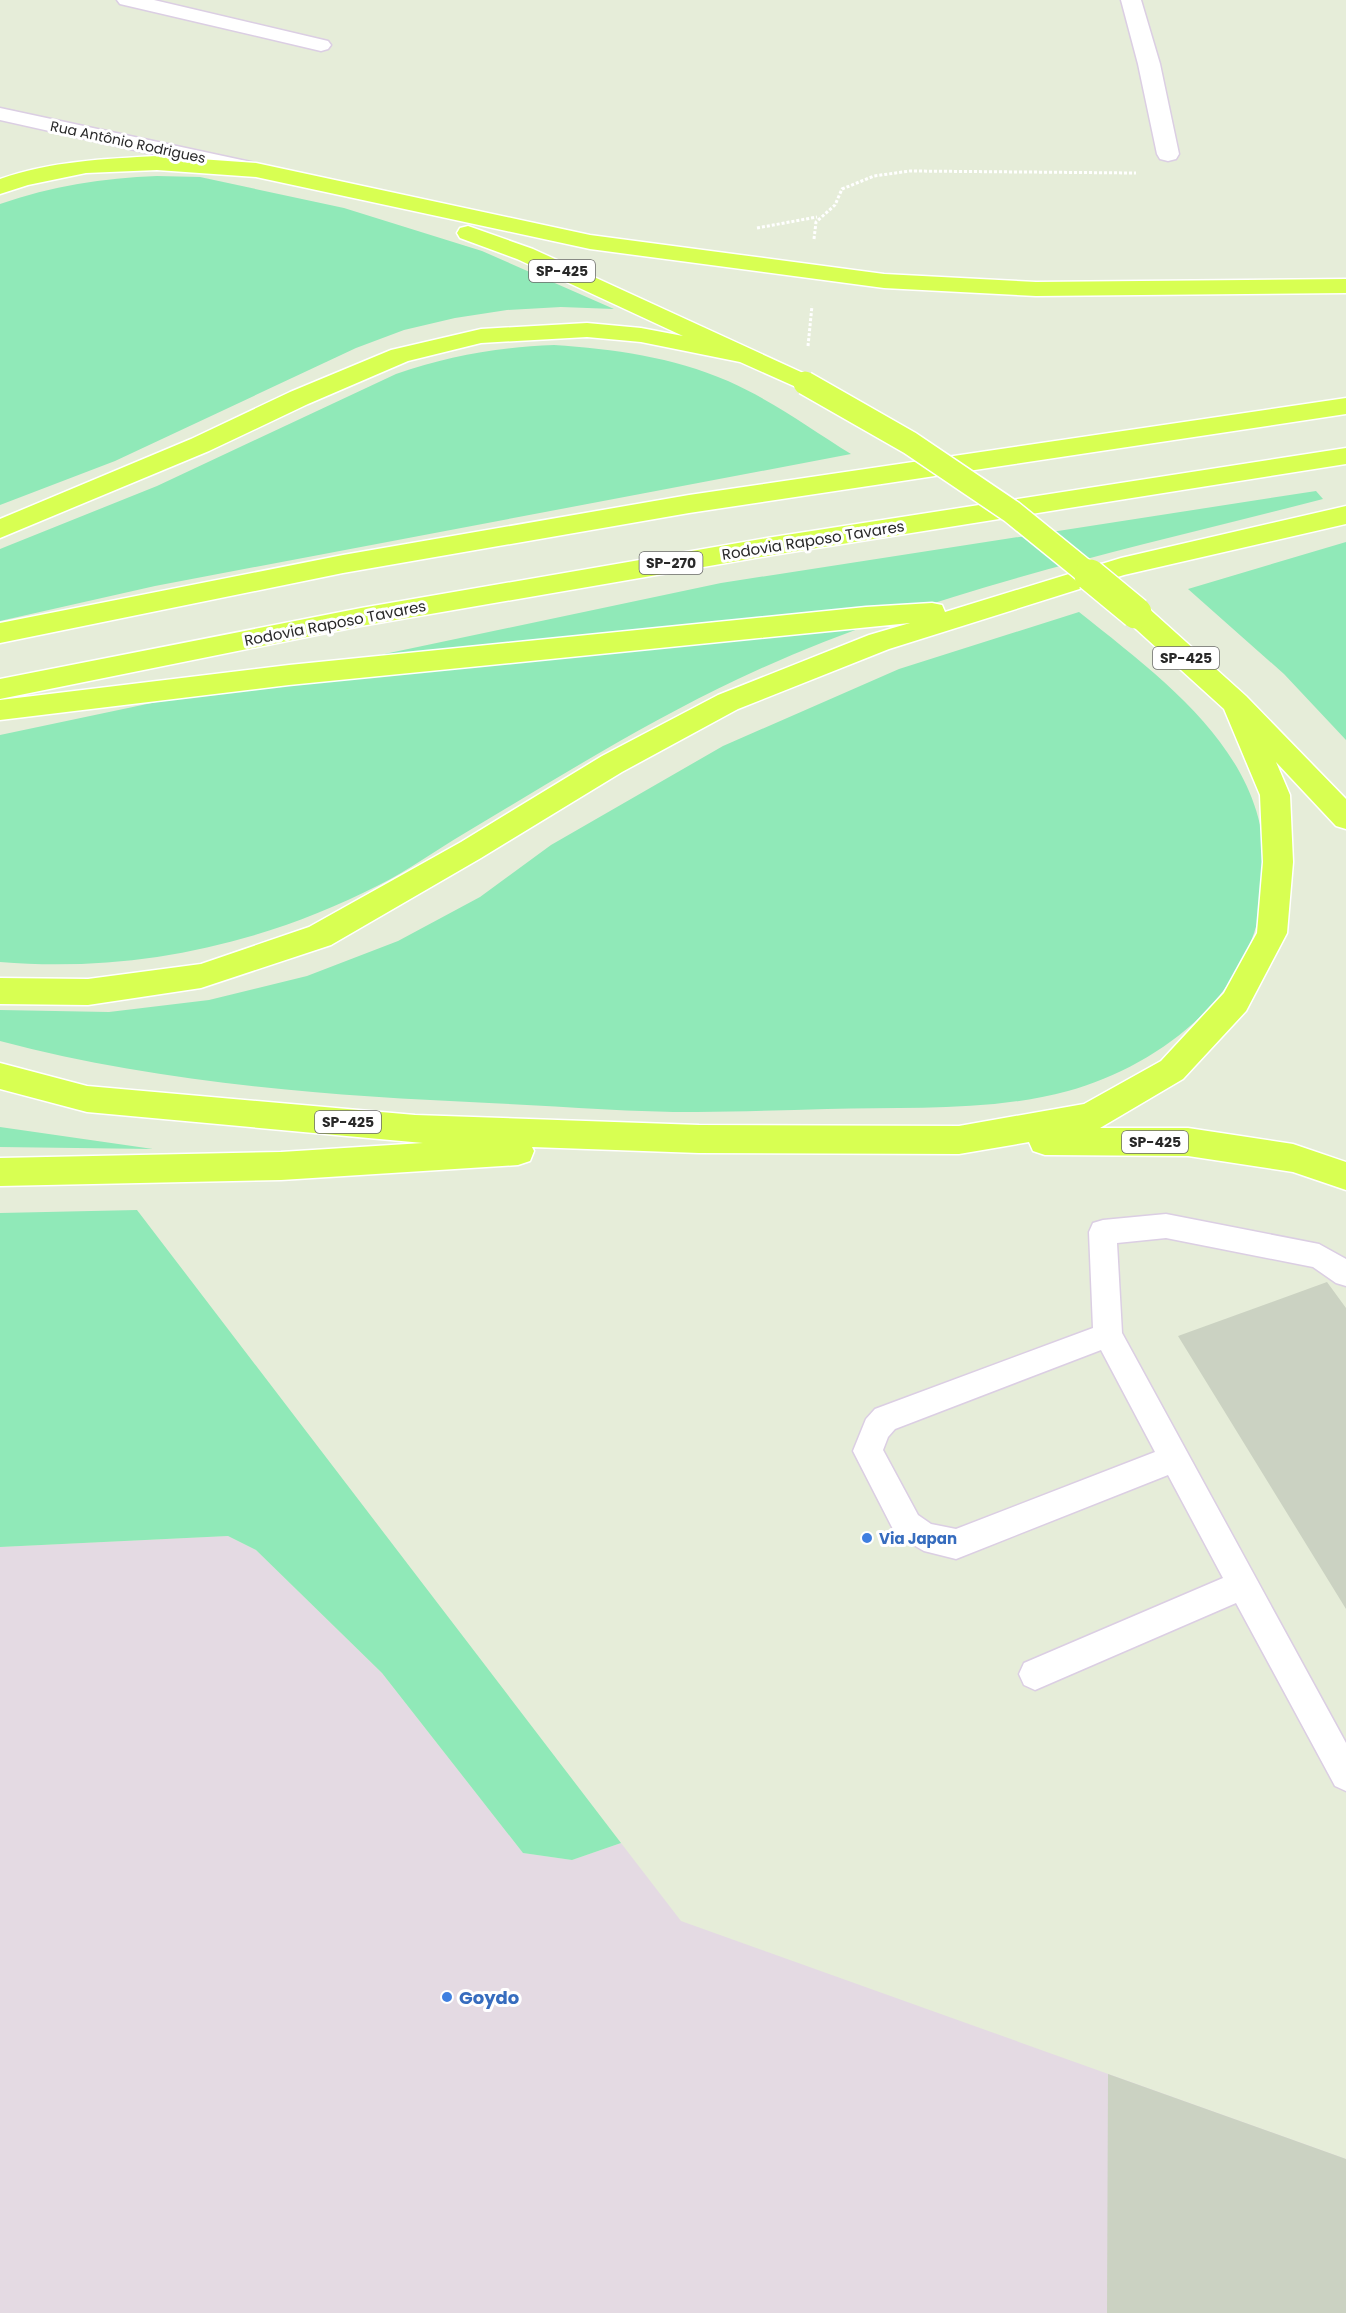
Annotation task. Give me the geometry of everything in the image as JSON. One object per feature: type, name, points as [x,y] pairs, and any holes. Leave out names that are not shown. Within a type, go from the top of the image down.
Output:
[{"type":"highway","name":"SP-425","points":[[0,187],[22,179],[86,166],[157,163],[256,170],[368,196],[525,254],[752,357],[805,383],[910,443],[1012,512],[1136,613],[1236,703],[1346,818]]},
{"type":"highway","points":[[368,196],[590,242],[884,280],[1036,289],[1346,286]]},
{"type":"highway","points":[[0,529],[200,445],[299,398],[400,355],[481,336],[587,330],[641,335],[752,357]]},
{"type":"highway","points":[[0,633],[343,564],[689,504],[1346,406]]},
{"type":"highway","name":"Rodovia Raposo Tavares","points":[[0,689],[349,619],[750,550],[1346,456]]},
{"type":"highway","points":[[0,991],[88,992],[201,976],[320,936],[471,850],[612,764],[728,702],[879,642],[1122,567],[1346,515]]},
{"type":"highway","points":[[0,710],[300,674],[783,624],[988,608]]},
{"type":"highway","points":[[959,1140],[1091,1117],[1172,1070],[1235,1002],[1272,933],[1278,862],[1275,795],[1236,703]]},
{"type":"highway","name":"SP-425","points":[[0,1076],[87,1099],[380,1125],[699,1139],[1188,1142],[1293,1158],[1346,1176]]},
{"type":"highway","points":[[0,1172],[281,1166],[699,1139]]},
{"type":"street","points":[[127,0],[321,45]]},
{"type":"street","points":[[1131,0],[1149,64],[1168,154]]},
{"type":"street","name":"Rua Antônio Rodrigues","points":[[3,116],[256,170]]},
{"type":"lane","points":[[1346,1274],[1319,1256],[1166,1226],[1103,1232],[1108,1335],[1346,1775]]},
{"type":"lane","points":[[1108,1335],[885,1419],[876,1429],[868,1451],[907,1525],[924,1537],[956,1544],[1175,1458]]},
{"type":"lane","points":[[1035,1674],[1243,1585]]},
{"type":"path","points":[[805,383],[816,272],[814,225],[818,217],[836,206],[842,189],[874,176],[910,171],[1152,173],[1167,165],[1168,154]]},
{"type":"shaded area","name":"Goydo","points":[[228,1536],[256,1550],[382,1673],[523,1853],[572,1860],[621,1843],[681,1921],[1346,2159],[1346,2313],[0,2313],[0,1547]]},
{"type":"green space","points":[[157,176],[200,177],[344,208],[482,251],[614,309],[561,307],[507,310],[455,318],[404,330],[356,348],[115,461],[0,505],[0,204],[39,192],[78,184]]},
{"type":"green space","points":[[554,345],[599,349],[664,360],[707,373],[760,397],[851,454],[155,586],[0,621],[0,549],[157,486],[396,374],[435,362],[474,354]]},
{"type":"green space","points":[[1316,491],[1323,499],[1100,555],[952,597],[808,648],[703,696],[633,734],[390,879],[334,906],[289,924],[242,939],[147,958],[98,963],[0,962],[0,735],[721,583]]},
{"type":"green space","points":[[1346,542],[1346,740],[1284,674],[1188,589]]},
{"type":"green space","points":[[1079,612],[1154,673],[1189,706],[1219,741],[1243,779],[1259,821],[1265,867],[1258,919],[1247,951],[1231,980],[1211,1006],[1159,1050],[1099,1081],[1038,1098],[978,1105],[729,1112],[645,1111],[366,1096],[243,1085],[121,1067],[0,1041],[0,1010],[109,1012],[209,1000],[307,976],[398,941],[480,897],[551,845],[723,746],[899,669]]},
{"type":"green space","points":[[0,1127],[153,1149],[0,1147]]},
{"type":"green space","points":[[137,1210],[621,1843],[572,1860],[523,1853],[382,1673],[256,1550],[228,1536],[0,1547],[0,1213]]},
{"type":"building","points":[[1327,1282],[1346,1308],[1346,1609],[1178,1336]]},
{"type":"building","points":[[1108,2074],[1346,2159],[1346,2313],[1107,2313]]},
{"type":"place","name":"Via Japan","points":[[867,1538]]},
{"type":"place","name":"Goydo","points":[[447,1997]]}]
